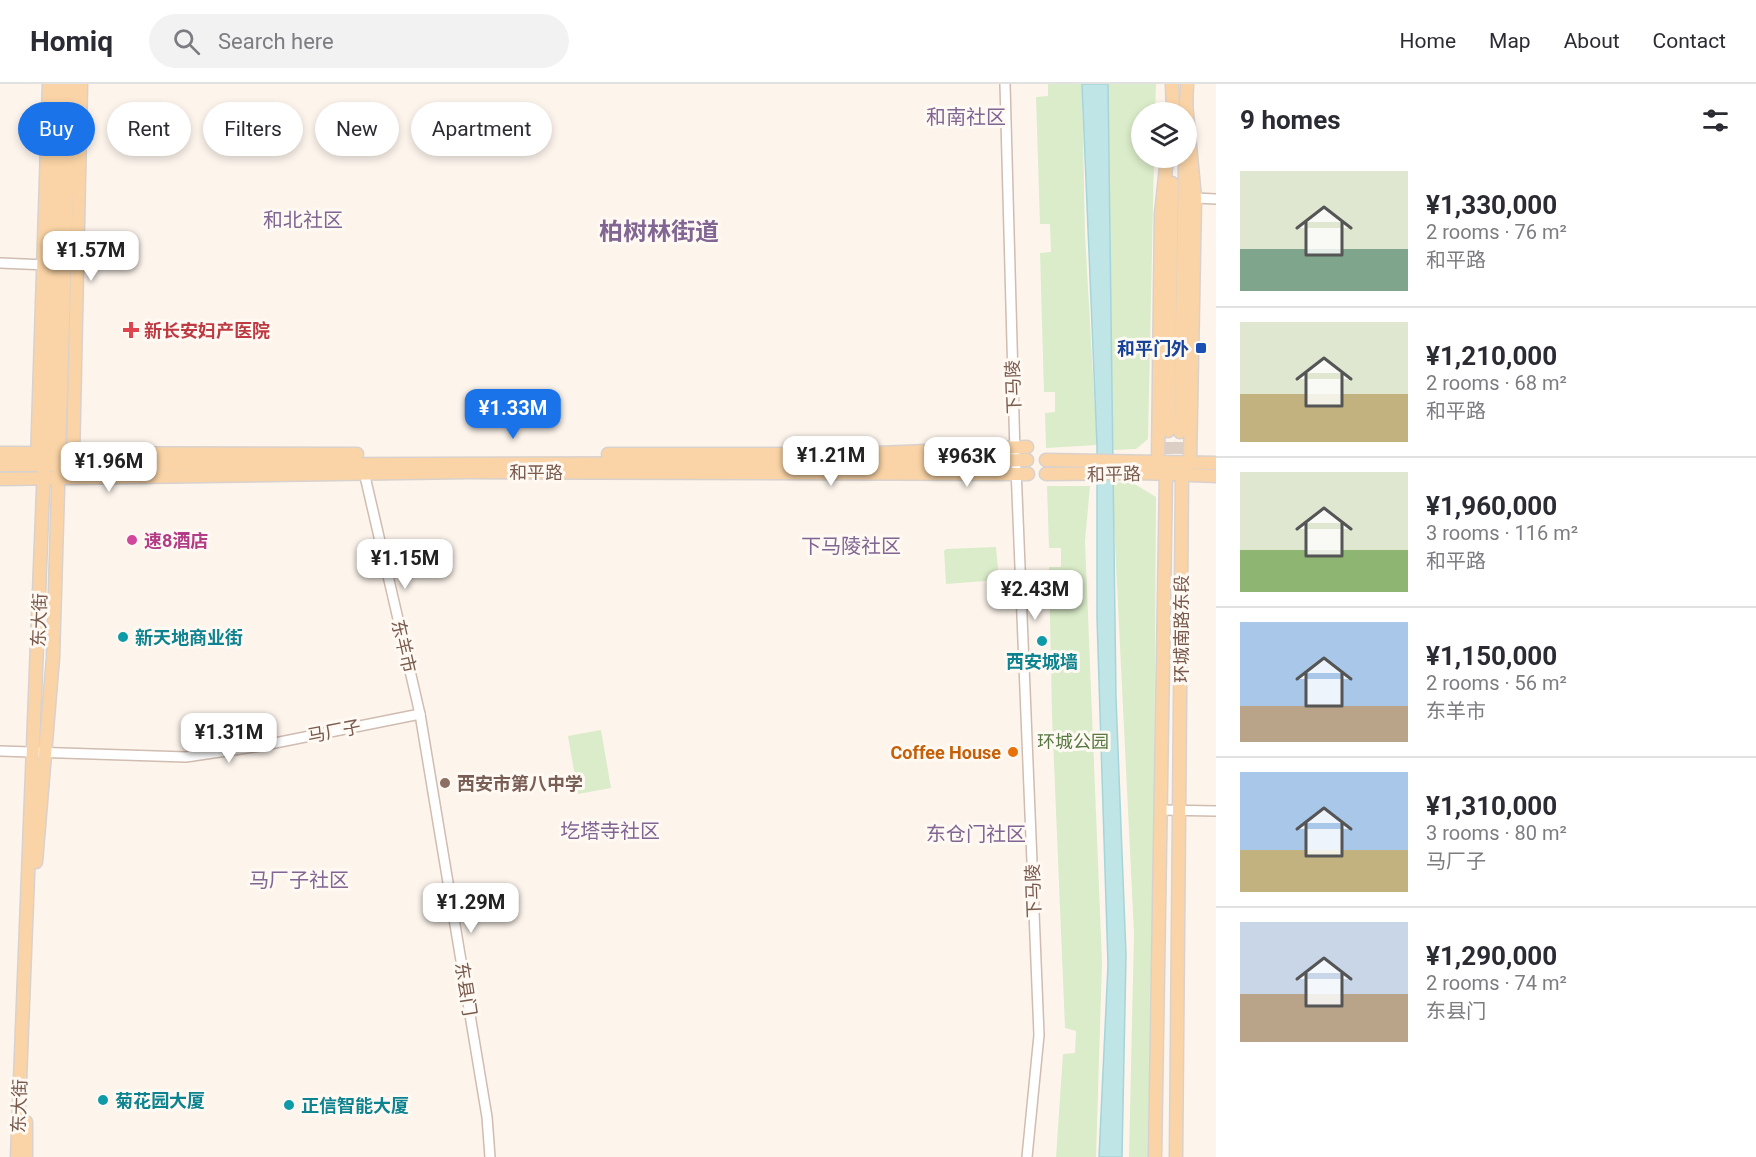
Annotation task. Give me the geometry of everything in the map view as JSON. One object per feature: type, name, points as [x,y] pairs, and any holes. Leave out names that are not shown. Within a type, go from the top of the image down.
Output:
[{"type":"main road","points":[[49,84],[50,265]]},
{"type":"main road","name":"东大街","points":[[17,1157],[39,752],[53,658],[60,479],[54,459],[50,265],[60,84]]},
{"type":"main road","name":"东大街","points":[[26,1157],[39,752],[40,479],[54,459],[70,84]]},
{"type":"main road","points":[[54,459],[81,84]]},
{"type":"main road","points":[[1172,84],[1172,102]]},
{"type":"main road","name":"环城南路东段","points":[[1186,84],[1186,102]]},
{"type":"main road","points":[[1166,168],[1161,214],[1158,462],[1166,474]]},
{"type":"main road","points":[[1172,168],[1174,432],[1185,168]]},
{"type":"main road","name":"环城南路东段","points":[[1176,1157],[1182,476],[1190,462],[1195,198],[1192,168]]},
{"type":"main road","points":[[0,453],[54,459],[73,479]]},
{"type":"main road","name":"和平路","points":[[54,459],[860,463],[1021,453]]},
{"type":"main road","points":[[0,465],[54,459]]},
{"type":"main road","points":[[1046,460],[1079,468]]},
{"type":"main road","points":[[1142,467],[1158,462],[1216,462]]},
{"type":"main road","name":"和平路","points":[[1047,474],[1079,468],[1142,467],[1182,476],[1216,476]]},
{"type":"main road","name":"和平路","points":[[0,478],[73,479],[364,472],[1022,474]]},
{"type":"main road","name":"环城南路东段","points":[[1155,1157],[1166,474]]},
{"type":"street","name":"下马陵","points":[[1005,84],[1022,474],[1039,1035],[1027,1157]]},
{"type":"street","points":[[1195,198],[1216,198]]},
{"type":"street","points":[[0,263],[50,265]]},
{"type":"street","name":"东羊市","points":[[364,472],[420,714]]},
{"type":"street","name":"马厂子","points":[[0,751],[186,757],[260,746],[420,714]]},
{"type":"street","name":"东县门","points":[[420,714],[489,1128],[490,1157]]},
{"type":"street","points":[[1161,810],[1216,811]]},
{"type":"green space","points":[[1048,84],[1082,84],[1085,235],[1097,445],[1046,448],[1045,413],[1055,412],[1055,392],[1044,392],[1040,253],[1051,252],[1050,224],[1040,224],[1036,97],[1048,96]]},
{"type":"green space","points":[[1108,84],[1156,84],[1155,102],[1131,102],[1131,168],[1154,168],[1148,439],[1136,449],[1113,450]]},
{"type":"green space","points":[[1112,482],[1133,483],[1156,497],[1152,1157],[1129,1157],[1134,933]]},
{"type":"green space","name":"环城公园","points":[[1047,486],[1090,486],[1085,541],[1102,962],[1096,1157],[1056,1157],[1063,1054],[1075,1053],[1076,1031],[1065,1028],[1052,715],[1049,567],[1061,567],[1061,548],[1049,548]]},
{"type":"green space","points":[[996,547],[999,580],[946,584],[944,551],[946,549]]},
{"type":"green space","points":[[601,730],[611,788],[578,794],[568,736]]},
{"type":"water","points":[[1082,84],[1108,84],[1116,698],[1126,955],[1122,1157],[1099,1157],[1108,965],[1097,618],[1097,445]]},
{"type":"tunnel","points":[[1168,431],[1168,472]]},
{"type":"tunnel","points":[[1179,472],[1180,432]]},
{"type":"place","name":"新长安妇产医院","points":[[131,330]]},
{"type":"place","name":"和平门外","points":[[1201,348]]},
{"type":"place","name":"速8酒店","points":[[132,540]]},
{"type":"place","name":"新天地商业街","points":[[123,637]]},
{"type":"place","name":"西安城墙","points":[[1042,641]]},
{"type":"place","name":"Coffee House","points":[[1013,752]]},
{"type":"place","name":"西安市第八中学","points":[[445,783]]},
{"type":"place","name":"菊花园大厦","points":[[103,1100]]},
{"type":"place","name":"正信智能大厦","points":[[289,1105]]},
{"type":"district","name":"和南社区","points":[[966,117]]},
{"type":"district","name":"和北社区","points":[[303,220]]},
{"type":"district","name":"柏树林街道","points":[[659,232]]},
{"type":"district","name":"下马陵社区","points":[[851,546]]},
{"type":"district","name":"圪塔寺社区","points":[[610,831]]},
{"type":"district","name":"东仓门社区","points":[[976,834]]},
{"type":"district","name":"马厂子社区","points":[[299,880]]}]
